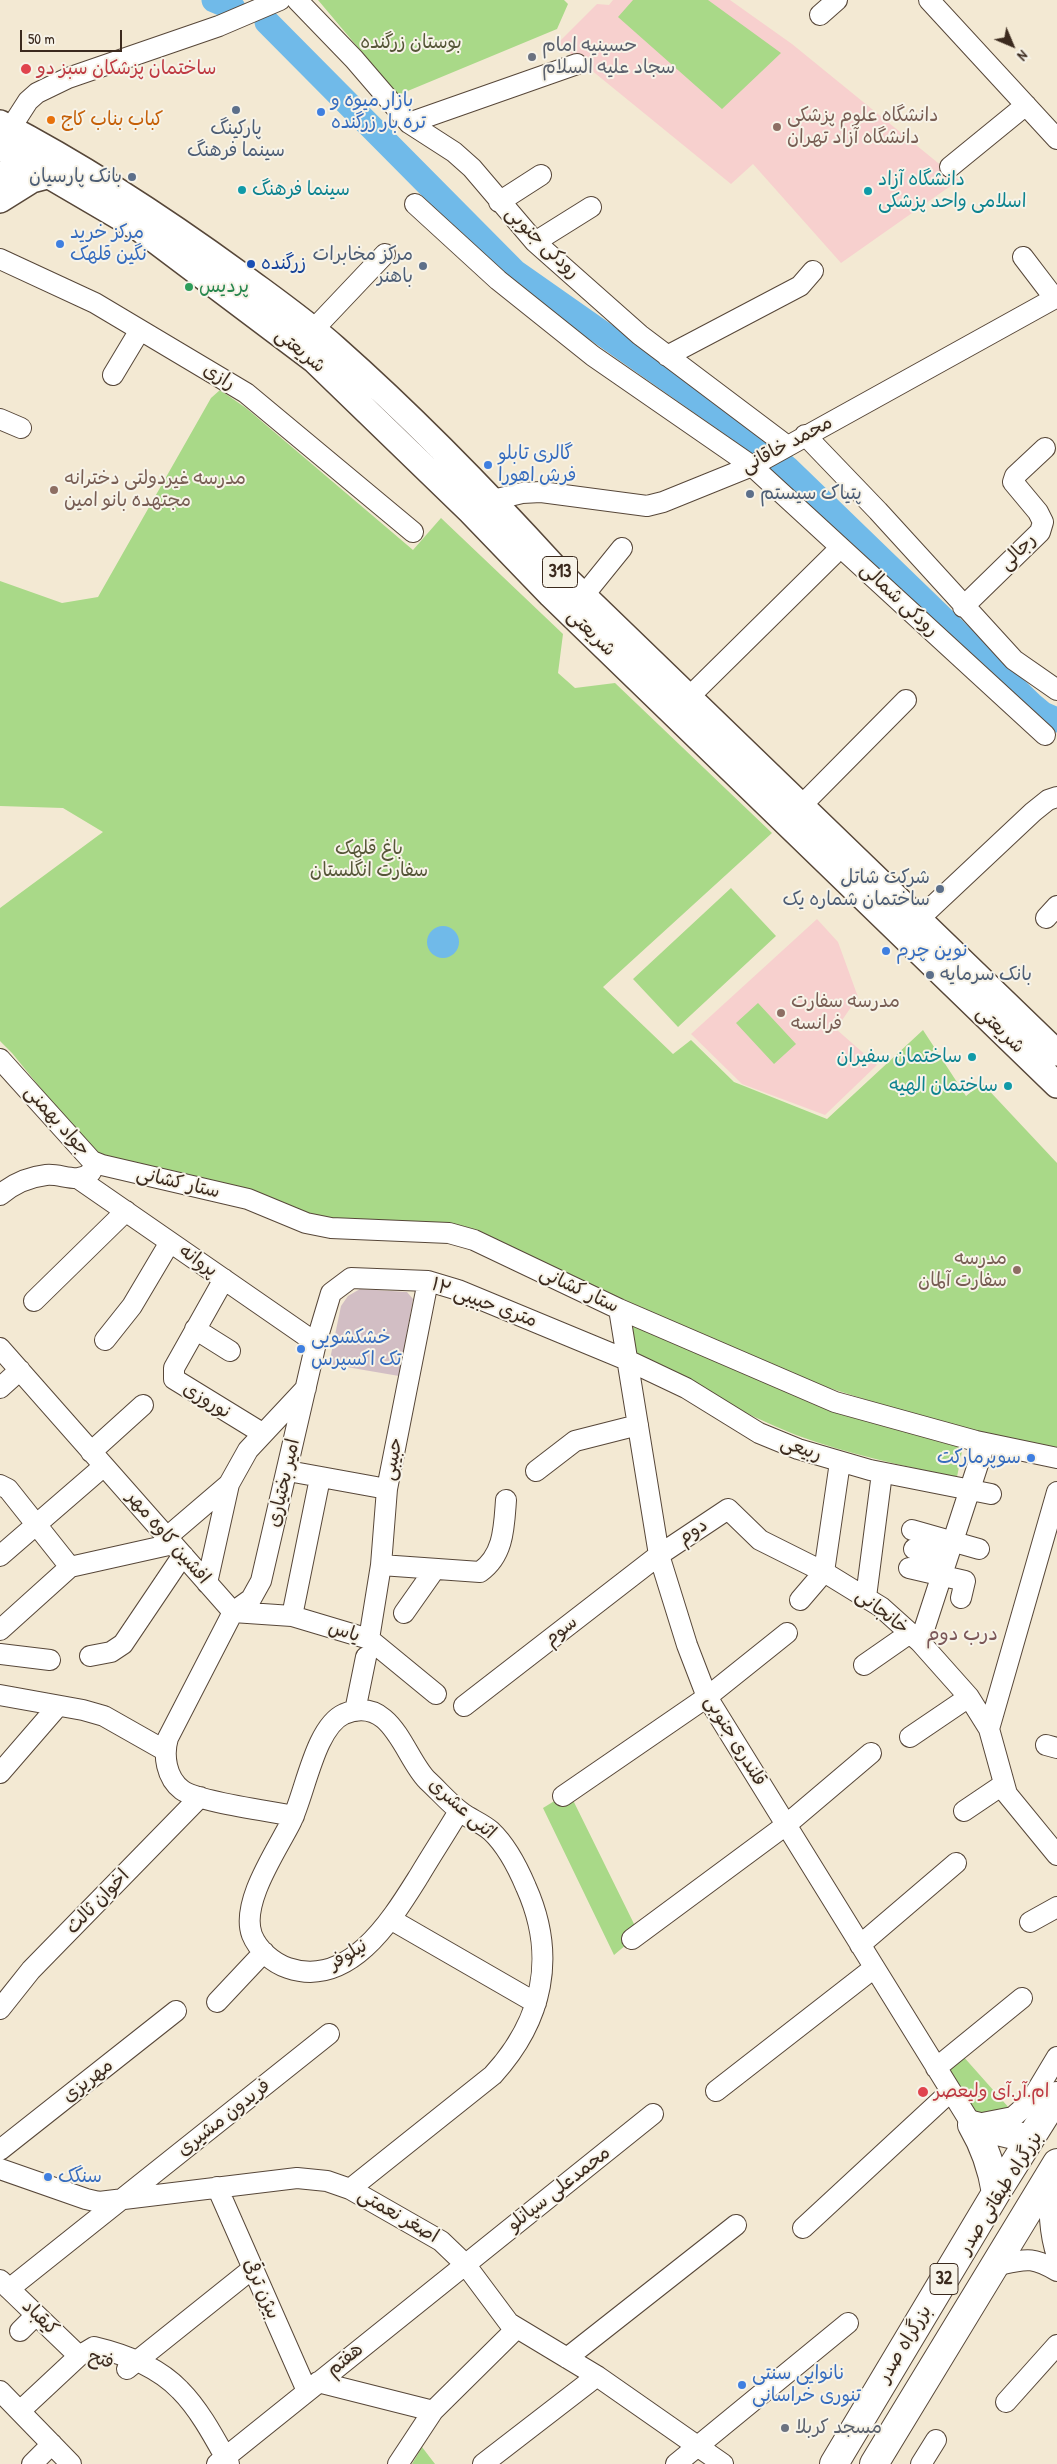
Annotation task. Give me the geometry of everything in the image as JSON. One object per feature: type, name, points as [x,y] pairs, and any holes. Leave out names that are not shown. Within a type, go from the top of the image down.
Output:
[{"type":"highway","name":"بزرگراه صدر","points":[[836,2464],[996,2193],[1057,2096]]},
{"type":"highway","name":"بزرگراه طبقاتی صدر","points":[[836,2464],[1057,2103]]},
{"type":"highway","points":[[972,2125],[1030,2139]]},
{"type":"highway","points":[[972,2125],[984,2146],[992,2169],[996,2193]]},
{"type":"highway","name":"بزرگراه صدر","points":[[878,2464],[903,2421],[1003,2264],[1055,2173]]},
{"type":"highway","name":"بزرگراه طبقاتی صدر","points":[[874,2464],[1055,2173]]},
{"type":"main road","name":"شریعتی","points":[[8,142],[51,175],[140,229],[314,360],[471,512],[551,595],[1057,1085]]},
{"type":"main road","name":"شریعتی","points":[[8,142],[147,209],[195,242],[313,330],[360,371],[494,500],[584,595],[1057,1053]]},
{"type":"main road","points":[[0,191],[8,142]]},
{"type":"main road","points":[[0,200],[32,180],[51,175]]},
{"type":"main road","points":[[471,512],[494,500]]},
{"type":"street","points":[[8,142],[28,101],[37,93],[68,78],[219,26],[280,0]]},
{"type":"street","name":"رودکی جنوبی","points":[[297,0],[354,59],[409,123],[463,160],[535,242],[640,335],[786,446]]},
{"type":"street","points":[[820,14],[837,0]]},
{"type":"street","points":[[929,0],[1057,139]]},
{"type":"street","points":[[409,123],[577,64]]},
{"type":"street","points":[[950,167],[1026,105]]},
{"type":"street","points":[[499,202],[541,174]]},
{"type":"street","points":[[415,204],[498,280],[593,356],[752,466]]},
{"type":"street","points":[[535,242],[591,206]]},
{"type":"street","points":[[313,330],[385,254]]},
{"type":"street","points":[[1023,257],[1053,306]]},
{"type":"street","name":"رازی","points":[[0,259],[95,303],[246,392],[413,532]]},
{"type":"street","points":[[667,356],[800,286],[813,271]]},
{"type":"street","name":"محمد خاقانی","points":[[494,500],[522,493],[541,492],[630,504],[654,505],[752,466],[805,435],[1053,306]]},
{"type":"street","points":[[113,375],[140,330]]},
{"type":"street","points":[[0,419],[21,428]]},
{"type":"street","name":"رودکی شمالی","points":[[805,435],[878,511],[963,607],[1014,660],[1056,687]]},
{"type":"street","name":"رجالی","points":[[963,607],[1040,532],[1043,522],[1038,512],[1013,482],[1015,476],[1045,448]]},
{"type":"street","name":"رودکی شمالی","points":[[752,466],[1045,735]]},
{"type":"street","points":[[584,595],[622,548]]},
{"type":"street","points":[[689,697],[833,555]]},
{"type":"street","points":[[801,806],[906,700]]},
{"type":"street","points":[[919,920],[1033,812],[1048,800],[1057,797]]},
{"type":"street","name":"جواد بهمنی","points":[[2,1064],[92,1161]]},
{"type":"street","points":[[0,1195],[9,1188],[30,1178],[48,1174],[79,1179],[90,1174],[92,1161]]},
{"type":"street","name":"ستار کشانی","points":[[92,1161],[248,1199],[314,1225],[331,1228],[449,1232],[474,1240],[619,1309],[835,1402],[985,1443],[1057,1458]]},
{"type":"street","name":"پروانه","points":[[79,1179],[316,1343]]},
{"type":"street","points":[[34,1301],[126,1211]]},
{"type":"street","points":[[104,1340],[132,1306],[170,1242]]},
{"type":"street","name":"۱۲ متری حبیبی","points":[[316,1343],[331,1293],[351,1278],[428,1281],[458,1290],[627,1360]]},
{"type":"street","name":"نوروزی","points":[[224,1279],[194,1329],[174,1368],[174,1379],[262,1433]]},
{"type":"street","name":"حبیبی","points":[[355,1711],[381,1565],[388,1489],[428,1281]]},
{"type":"street","name":"قلندری جنوبی","points":[[619,1309],[659,1555],[687,1646],[707,1697],[972,2125]]},
{"type":"street","points":[[194,1329],[230,1351]]},
{"type":"street","name":"امیر بختیاری","points":[[233,1612],[250,1599],[261,1580],[288,1471],[316,1343]]},
{"type":"street","name":"افشین کاوه مهر","points":[[0,1348],[233,1612]]},
{"type":"street","name":"ربیعی","points":[[627,1360],[686,1388],[760,1433],[798,1449],[882,1473],[992,1494]]},
{"type":"street","points":[[0,1388],[20,1370]]},
{"type":"street","points":[[90,1656],[112,1652],[123,1644],[174,1545],[230,1484],[248,1450],[262,1433],[306,1388]]},
{"type":"street","points":[[0,1556],[37,1524],[98,1459],[143,1406]]},
{"type":"street","points":[[536,1471],[575,1441],[638,1425]]},
{"type":"street","points":[[864,1664],[915,1638],[947,1558],[985,1443]]},
{"type":"street","points":[[800,1600],[824,1572],[840,1462]]},
{"type":"street","points":[[288,1471],[388,1489]]},
{"type":"street","points":[[866,1597],[882,1473]]},
{"type":"street","points":[[292,1616],[320,1478]]},
{"type":"street","points":[[207,1583],[230,1484]]},
{"type":"street","points":[[0,1485],[8,1489],[70,1567]]},
{"type":"street","points":[[989,1729],[1057,1492]]},
{"type":"street","points":[[381,1565],[480,1572],[489,1565],[498,1551],[504,1530],[506,1500]]},
{"type":"street","name":"دوم","points":[[659,1555],[728,1509]]},
{"type":"street","name":"خانجانی","points":[[728,1509],[760,1540],[824,1572],[882,1607],[915,1638],[970,1697],[989,1729],[1007,1794],[1057,1855]]},
{"type":"street","points":[[0,1630],[70,1567],[174,1545]]},
{"type":"street","points":[[960,1598],[965,1582],[947,1558],[911,1549],[947,1558],[979,1549]]},
{"type":"street","name":"سوم","points":[[464,1706],[659,1555]]},
{"type":"street","points":[[404,1613],[435,1569]]},
{"type":"street","points":[[233,1612],[168,1738],[164,1750],[168,1770],[174,1783],[183,1791],[200,1797],[294,1816],[322,1738],[334,1720],[355,1711]]},
{"type":"street","name":"یاس","points":[[233,1612],[292,1616],[367,1648],[436,1694]]},
{"type":"street","points":[[563,1796],[707,1697],[787,1633]]},
{"type":"street","points":[[0,1654],[50,1660]]},
{"type":"street","points":[[0,1695],[104,1716],[164,1750]]},
{"type":"street","points":[[910,1737],[970,1697]]},
{"type":"street","points":[[0,1773],[58,1706]]},
{"type":"street","name":"اثنی عشری","points":[[350,2189],[493,2075],[511,2054],[526,2030],[536,2003],[544,1960],[541,1928],[533,1902],[516,1866],[491,1831],[459,1811],[420,1773],[399,1734],[391,1725],[369,1711],[355,1711]]},
{"type":"street","points":[[632,1939],[786,1825],[871,1753]]},
{"type":"street","points":[[964,1812],[1004,1784]]},
{"type":"street","name":"اخوان ثالث","points":[[0,2009],[30,1970],[200,1797]]},
{"type":"street","name":"نیلوفر","points":[[294,1816],[253,1897],[249,1916],[252,1935],[264,1952],[278,1964],[300,1972],[319,1972],[339,1965],[361,1951],[392,1920],[459,1811]]},
{"type":"street","points":[[860,1946],[956,1863]]},
{"type":"street","points":[[1030,1922],[1057,1907]]},
{"type":"street","points":[[392,1920],[536,2003]]},
{"type":"street","points":[[216,2002],[264,1952]]},
{"type":"street","points":[[716,2091],[874,1968]]},
{"type":"street","points":[[936,2068],[1022,1998]]},
{"type":"street","name":"مهریزی","points":[[0,2150],[176,2011]]},
{"type":"street","name":"فریدون مشیری","points":[[5,2284],[118,2201],[329,2034]]},
{"type":"street","points":[[972,2125],[1013,2117],[1030,2102],[1057,2057]]},
{"type":"street","points":[[803,2228],[950,2092]]},
{"type":"street","name":"محمدعلی سپانلو","points":[[465,2264],[654,2114]]},
{"type":"street","name":"اصغر نعمتی","points":[[0,2169],[86,2199],[118,2201],[297,2178],[328,2181],[350,2189],[437,2238],[451,2248],[465,2264],[504,2318],[517,2328],[597,2376],[722,2464]]},
{"type":"street","points":[[1055,2173],[1049,2222],[1051,2240],[1057,2256]]},
{"type":"street","name":"بیژن ترقی","points":[[217,2187],[252,2269],[312,2387]]},
{"type":"street","points":[[567,2358],[736,2225]]},
{"type":"street","points":[[1003,2264],[1026,2258],[1039,2261],[1057,2271]]},
{"type":"street","name":"هفتم","points":[[222,2462],[465,2264]]},
{"type":"street","points":[[132,2365],[252,2269]]},
{"type":"street","name":"کیقباد","points":[[5,2284],[79,2356]]},
{"type":"street","points":[[20,2331],[36,2315]]},
{"type":"street","points":[[676,2464],[848,2323]]},
{"type":"street","points":[[398,2464],[433,2411],[517,2328]]},
{"type":"street","points":[[1006,2402],[1057,2345]]},
{"type":"street","points":[[20,2411],[79,2356]]},
{"type":"street","name":"فتح","points":[[79,2356],[132,2365],[156,2372],[180,2390],[208,2428],[222,2462]]},
{"type":"street","points":[[483,2464],[597,2376]]},
{"type":"street","points":[[312,2387],[433,2411]]},
{"type":"street","points":[[0,2391],[71,2464]]},
{"type":"street","points":[[921,2464],[936,2440]]},
{"type":"street","points":[[32,2464],[52,2444]]},
{"type":"shaded area","name":"دانشگاه علوم پزشکی دانشگاه آزاد تهران","points":[[613,0],[730,0],[792,44],[959,180],[841,263],[753,164],[731,184],[558,43],[597,4],[609,5]]},
{"type":"shaded area","name":"مدرسه سفارت فرانسه","points":[[817,919],[838,942],[858,997],[836,1029],[877,1065],[825,1115],[742,1084],[691,1034]]},
{"type":"shaded area","points":[[360,1289],[407,1292],[413,1299],[399,1376],[329,1364],[341,1306],[348,1296]]},
{"type":"green space","name":"بوستان زرگنده","points":[[318,0],[564,0],[568,4],[557,29],[398,95]]},
{"type":"green space","points":[[633,0],[708,0],[781,53],[722,109],[618,17]]},
{"type":"green space","name":"باغ قلهک سفارت انگلستان","points":[[220,390],[246,408],[413,550],[441,518],[563,634],[558,673],[575,688],[615,683],[772,833],[603,987],[673,1054],[691,1040],[734,1082],[827,1119],[923,1030],[966,1096],[982,1083],[1057,1163],[1057,1447],[974,1434],[801,1379],[462,1227],[318,1220],[117,1161],[90,1149],[12,1053],[0,1041],[0,908],[103,832],[63,808],[0,806],[0,581],[62,603],[98,597],[211,398]]},
{"type":"green space","points":[[731,888],[776,936],[678,1027],[633,979]]},
{"type":"green space","points":[[758,1003],[796,1044],[774,1064],[736,1023]]},
{"type":"green space","points":[[630,1322],[963,1446],[957,1477],[855,1454],[796,1435],[755,1417],[636,1355]]},
{"type":"green space","points":[[569,1792],[639,1934],[614,1955],[543,1808]]},
{"type":"green space","points":[[962,2055],[1010,2109],[977,2116],[944,2068]]},
{"type":"green space","points":[[422,2447],[435,2464],[412,2464]]},
{"type":"water","points":[[443,926],[449,927],[454,931],[458,936],[458,948],[454,953],[449,957],[443,958],[437,957],[432,953],[428,948],[427,942],[428,936],[432,931],[437,927]]},
{"type":"waterway","points":[[214,0],[233,8]]},
{"type":"waterway","points":[[267,22],[515,272],[746,434],[787,468],[1031,704],[1043,714],[1057,720]]},
{"type":"place","name":"حسینیه امام سجاد علیه السلام","points":[[532,57]]},
{"type":"place","name":"ساختمان پزشکان سبز دو","points":[[26,69]]},
{"type":"place","name":"پارکینگ سینما فرهنگ","points":[[236,110]]},
{"type":"place","name":"بازار میوه و تره بار زرگنده","points":[[321,112]]},
{"type":"place","name":"کباب بناب کاج","points":[[51,120]]},
{"type":"place","name":"دانشگاه علوم پزشکی دانشگاه آزاد تهران","points":[[777,127]]},
{"type":"place","name":"بانک پارسیان","points":[[132,177]]},
{"type":"place","name":"سینما فرهنگ","points":[[242,190]]},
{"type":"place","name":"دانشگاه آزاد اسلامی واحد پزشکی","points":[[868,191]]},
{"type":"place","name":"مرکز خرید نگین قلهک","points":[[60,244]]},
{"type":"place","name":"زرگنده","points":[[251,264]]},
{"type":"place","name":"مرکز مخابرات باهنر","points":[[423,266]]},
{"type":"place","name":"پردیس","points":[[189,287]]},
{"type":"place","name":"گالری تابلو فرش اهورا","points":[[488,465]]},
{"type":"place","name":"مدرسه غیردولتی دخترانه مجتهده بانو امین","points":[[54,490]]},
{"type":"place","name":"پتیاک سیستم","points":[[750,494]]},
{"type":"place","name":"شرکت شاتل ساختمان شماره یک","points":[[940,889]]},
{"type":"place","name":"نوین چرم","points":[[886,951]]},
{"type":"place","name":"بانک سرمایه","points":[[930,975]]},
{"type":"place","name":"مدرسه سفارت فرانسه","points":[[781,1013]]},
{"type":"place","name":"ساختمان سفیران","points":[[972,1057]]},
{"type":"place","name":"ساختمان الهیه","points":[[1008,1086]]},
{"type":"place","name":"مدرسه سفارت آلمان","points":[[1017,1270]]},
{"type":"place","name":"خشکشویی تک اکسپرس","points":[[301,1349]]},
{"type":"place","name":"سوپرمارکت","points":[[1031,1458]]},
{"type":"place","name":"ام.آر.آی ولیعصر","points":[[923,2092]]},
{"type":"place","name":"سنگک","points":[[48,2177]]},
{"type":"place","name":"نانوایی سنتی تنوری خراسانی","points":[[742,2385]]},
{"type":"place","name":"مسجد کربلا","points":[[785,2428]]},
{"type":"district","name":"درب دوم","points":[[962,1635]]}]
